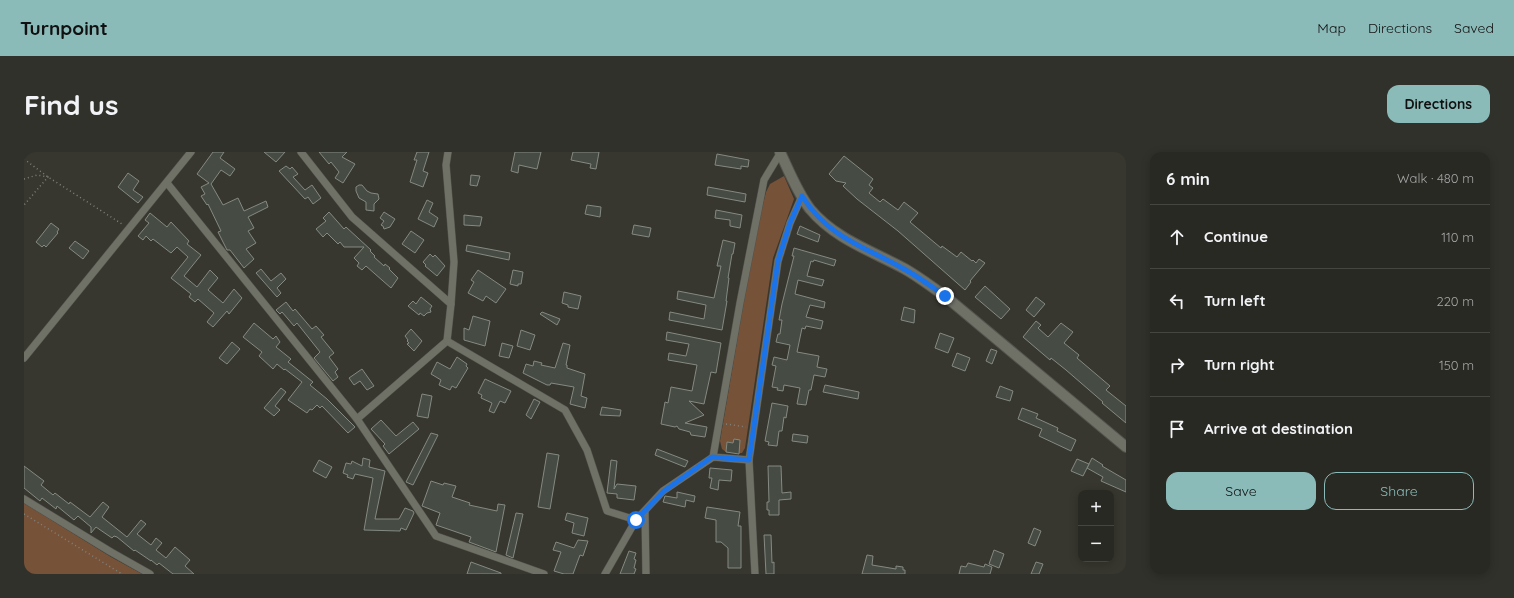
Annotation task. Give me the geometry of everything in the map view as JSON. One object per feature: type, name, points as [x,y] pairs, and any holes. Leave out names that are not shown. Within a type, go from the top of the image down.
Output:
[{"type":"main road","points":[[780,152],[802,196],[812,211],[832,230],[853,243],[904,268],[935,289],[1126,447]]},
{"type":"street","points":[[24,358],[191,152]]},
{"type":"street","points":[[301,152],[352,217],[451,304]]},
{"type":"street","points":[[357,419],[447,340],[454,262],[446,165],[448,152]]},
{"type":"street","points":[[712,457],[764,180],[780,152]]},
{"type":"street","points":[[167,183],[357,419],[436,536],[544,574]]},
{"type":"street","points":[[755,574],[749,460],[778,261],[790,223],[802,196]]},
{"type":"street","points":[[447,340],[565,410],[587,450],[607,511],[636,520]]},
{"type":"street","points":[[605,574],[636,520],[664,491],[712,457],[749,460]]},
{"type":"street","points":[[24,499],[150,574]]},
{"type":"street","points":[[645,512],[646,574]]},
{"type":"path","points":[[24,159],[48,177],[130,229]]},
{"type":"path","points":[[24,179],[37,175],[48,177]]},
{"type":"path","points":[[24,205],[48,177]]},
{"type":"path","points":[[719,422],[754,428]]},
{"type":"path","points":[[24,514],[122,574]]},
{"type":"shaded area","points":[[784,176],[794,199],[773,258],[745,448],[742,453],[739,453],[733,443],[727,442],[726,452],[722,449],[720,441],[755,236],[766,192],[770,184]]},
{"type":"shaded area","points":[[24,503],[111,557],[142,574],[24,574]]},
{"type":"building","points":[[213,152],[224,152],[220,158],[235,169],[230,176],[221,170],[211,184],[223,205],[238,198],[244,211],[266,201],[268,207],[248,217],[254,228],[248,231],[256,243],[246,249],[254,259],[244,268],[230,250],[227,250],[218,232],[221,231],[208,204],[207,205],[201,196],[205,194],[201,187],[209,183],[197,174]]},
{"type":"building","points":[[264,152],[285,152],[276,162]]},
{"type":"building","points":[[319,152],[347,152],[342,157],[355,164],[343,183],[335,178],[339,172],[331,162],[329,164]]},
{"type":"building","points":[[417,152],[429,152],[423,171],[428,173],[423,187],[410,182],[417,160],[414,160]]},
{"type":"building","points":[[515,152],[541,152],[537,169],[519,165],[518,173],[511,171]]},
{"type":"building","points":[[573,152],[599,152],[596,169],[590,168],[591,164],[571,160]]},
{"type":"building","points":[[717,154],[749,160],[748,167],[741,166],[741,169],[715,165]]},
{"type":"building","points":[[844,156],[873,179],[869,185],[873,188],[869,193],[880,202],[883,199],[898,210],[904,202],[918,213],[910,222],[941,248],[942,246],[957,257],[961,252],[976,263],[979,259],[985,263],[970,281],[971,282],[965,290],[898,231],[857,199],[843,186],[846,183],[836,181],[829,174]]},
{"type":"building","points":[[286,166],[290,169],[292,167],[298,174],[293,177],[305,190],[312,185],[321,198],[313,204],[308,197],[305,199],[279,171]]},
{"type":"building","points":[[128,173],[139,181],[133,190],[143,197],[138,203],[118,187]]},
{"type":"building","points":[[471,175],[480,176],[477,186],[470,185]]},
{"type":"building","points":[[362,185],[371,193],[378,194],[379,199],[374,204],[374,211],[366,210],[366,202],[359,198],[356,187]]},
{"type":"building","points":[[708,187],[746,194],[745,202],[707,195]]},
{"type":"building","points":[[427,200],[433,203],[429,212],[438,218],[434,227],[418,219]]},
{"type":"building","points":[[587,205],[601,207],[600,217],[585,214]]},
{"type":"building","points":[[716,210],[742,215],[740,228],[730,226],[730,220],[715,218]]},
{"type":"building","points":[[329,212],[344,229],[346,227],[371,250],[370,251],[375,256],[374,257],[384,266],[385,264],[390,268],[389,269],[398,278],[391,288],[366,266],[362,270],[357,266],[359,263],[354,258],[364,247],[344,247],[340,242],[338,244],[327,233],[323,237],[316,229],[326,221],[323,218]]},
{"type":"building","points":[[384,212],[395,219],[390,227],[384,229],[381,225],[384,221],[380,218]]},
{"type":"building","points":[[150,213],[167,227],[171,222],[189,241],[187,244],[201,255],[184,276],[197,287],[210,270],[218,278],[208,290],[223,303],[234,289],[242,298],[229,314],[227,311],[213,327],[207,322],[214,313],[198,299],[195,302],[189,297],[191,294],[171,278],[188,257],[177,247],[171,253],[153,239],[151,241],[146,236],[143,240],[138,236],[149,223],[145,220]]},
{"type":"building","points":[[464,215],[482,217],[480,226],[464,225]]},
{"type":"building","points":[[51,223],[59,229],[57,232],[58,233],[46,247],[44,245],[42,247],[36,242]]},
{"type":"building","points":[[634,225],[651,228],[649,237],[632,234]]},
{"type":"building","points":[[800,226],[820,235],[818,242],[797,234]]},
{"type":"building","points":[[411,231],[424,240],[415,253],[402,244]]},
{"type":"building","points":[[723,240],[735,243],[728,278],[727,301],[722,330],[669,320],[670,312],[704,319],[706,305],[677,299],[678,291],[714,298],[721,266],[717,266]]},
{"type":"building","points":[[75,241],[89,251],[83,259],[69,248]]},
{"type":"building","points":[[467,245],[510,253],[509,260],[466,251]]},
{"type":"building","points":[[794,248],[836,260],[834,266],[814,260],[813,262],[811,261],[807,276],[824,280],[822,286],[798,280],[795,294],[825,302],[824,308],[810,305],[806,317],[823,321],[821,329],[806,326],[805,329],[802,328],[797,352],[819,356],[817,367],[827,369],[825,377],[814,375],[806,405],[797,404],[800,388],[784,385],[783,391],[772,387],[776,366],[772,365],[774,357],[787,360],[790,345],[776,342],[778,334],[780,334],[782,320],[779,320],[794,256],[792,256]]},
{"type":"building","points":[[430,254],[433,257],[435,255],[445,266],[437,276],[425,266],[426,265],[423,262]]},
{"type":"building","points":[[261,269],[271,281],[281,273],[286,279],[277,288],[281,293],[277,297],[256,273]]},
{"type":"building","points":[[478,270],[506,289],[496,303],[486,296],[483,301],[468,293],[474,282],[471,280]]},
{"type":"building","points":[[513,270],[523,272],[521,284],[518,284],[518,286],[510,284]]},
{"type":"building","points":[[985,286],[1010,309],[1001,319],[975,297]]},
{"type":"building","points":[[564,292],[581,296],[578,309],[568,307],[568,305],[562,303]]},
{"type":"building","points":[[421,297],[432,306],[430,309],[431,312],[424,316],[420,313],[419,315],[408,306],[413,301],[416,304]]},
{"type":"building","points":[[1036,297],[1045,304],[1034,317],[1026,310]]},
{"type":"building","points":[[286,302],[293,311],[295,309],[312,329],[316,326],[324,335],[321,337],[334,353],[329,357],[338,369],[335,372],[338,377],[333,381],[314,358],[320,352],[297,323],[294,326],[282,312],[280,314],[276,310]]},
{"type":"building","points":[[904,307],[915,310],[914,323],[901,320]]},
{"type":"building","points":[[542,312],[560,319],[557,325],[540,314]]},
{"type":"building","points":[[473,316],[490,321],[485,346],[464,340],[464,328],[469,330]]},
{"type":"building","points":[[1036,321],[1041,325],[1038,328],[1048,337],[1061,323],[1073,332],[1064,343],[1079,355],[1077,358],[1110,386],[1106,390],[1126,406],[1126,423],[1066,370],[1051,358],[1050,360],[1023,337]]},
{"type":"building","points":[[254,323],[273,339],[276,336],[280,342],[276,347],[291,359],[288,362],[313,382],[310,385],[327,399],[355,427],[348,433],[322,406],[320,408],[317,405],[312,410],[310,409],[307,413],[288,400],[302,382],[277,364],[273,369],[259,356],[262,352],[243,337]]},
{"type":"building","points":[[411,329],[422,341],[414,351],[407,344],[409,343],[405,336]]},
{"type":"building","points":[[521,330],[535,335],[530,350],[517,346]]},
{"type":"building","points":[[667,332],[721,343],[716,373],[711,372],[704,404],[689,401],[704,415],[685,423],[707,427],[705,437],[691,435],[690,432],[679,429],[677,426],[675,427],[661,424],[665,402],[668,403],[671,387],[692,391],[697,365],[668,360],[669,353],[686,356],[689,344],[666,340]]},
{"type":"building","points":[[940,333],[954,338],[948,353],[935,348]]},
{"type":"building","points":[[232,342],[240,349],[227,364],[219,358]]},
{"type":"building","points":[[502,343],[513,346],[509,358],[499,356]]},
{"type":"building","points":[[563,343],[570,345],[566,365],[567,368],[585,374],[581,396],[587,398],[585,408],[570,404],[574,387],[551,383],[550,385],[547,385],[523,373],[526,364],[533,366],[534,361],[542,363],[541,365],[555,368]]},
{"type":"building","points":[[991,349],[997,351],[992,364],[986,361]]},
{"type":"building","points":[[957,353],[970,358],[965,371],[952,366]]},
{"type":"building","points":[[457,357],[467,364],[466,366],[468,368],[456,388],[452,386],[450,390],[439,385],[441,380],[431,374],[437,362],[450,369]]},
{"type":"building","points":[[362,369],[374,386],[367,390],[360,381],[354,385],[349,378]]},
{"type":"building","points":[[485,379],[511,391],[505,403],[500,401],[494,413],[489,411],[492,403],[481,398],[482,395],[478,393]]},
{"type":"building","points":[[825,385],[859,392],[858,399],[823,392]]},
{"type":"building","points":[[1000,386],[1013,391],[1010,401],[996,397]]},
{"type":"building","points":[[281,388],[286,392],[275,406],[280,410],[274,416],[264,408]]},
{"type":"building","points":[[422,394],[432,396],[428,418],[417,416]]},
{"type":"building","points":[[534,399],[540,402],[531,419],[526,415]]},
{"type":"building","points":[[772,403],[788,406],[786,418],[784,417],[782,431],[779,431],[777,446],[768,445],[769,442],[765,441]]},
{"type":"building","points":[[602,407],[621,410],[620,416],[600,415]]},
{"type":"building","points":[[1022,408],[1038,414],[1036,418],[1058,428],[1057,431],[1076,440],[1071,451],[1039,436],[1042,429],[1018,419]]},
{"type":"building","points":[[381,420],[396,436],[413,422],[419,429],[389,454],[383,446],[385,444],[371,429]]},
{"type":"building","points":[[431,433],[438,435],[413,485],[406,482]]},
{"type":"building","points":[[793,434],[808,436],[807,443],[792,441]]},
{"type":"building","points":[[734,439],[740,440],[739,454],[726,452],[727,442],[733,443]]},
{"type":"building","points":[[657,449],[688,461],[685,467],[655,455]]},
{"type":"building","points":[[547,453],[559,455],[550,509],[538,507]]},
{"type":"building","points":[[363,458],[370,460],[369,467],[385,471],[375,519],[399,519],[405,508],[413,511],[414,513],[406,530],[401,528],[400,531],[364,530],[373,478],[355,474],[353,479],[347,477],[348,475],[343,473],[346,463],[351,464],[352,461],[362,466]]},
{"type":"building","points":[[1092,458],[1103,465],[1102,466],[1126,480],[1126,492],[1101,481],[1103,477],[1087,468]]},
{"type":"building","points":[[1077,459],[1089,464],[1083,476],[1071,471]]},
{"type":"building","points":[[319,460],[332,467],[326,478],[313,471]]},
{"type":"building","points":[[611,460],[617,461],[614,489],[617,484],[636,486],[634,500],[617,498],[617,494],[607,493]]},
{"type":"building","points":[[24,466],[44,481],[41,485],[53,495],[55,493],[90,517],[103,502],[109,507],[102,517],[127,537],[141,520],[146,524],[137,534],[151,545],[156,538],[162,543],[156,550],[166,558],[175,547],[190,560],[185,566],[194,574],[173,574],[159,563],[157,565],[135,550],[134,551],[117,537],[114,536],[112,538],[96,527],[91,533],[91,527],[78,516],[74,520],[57,506],[56,509],[42,498],[40,501],[24,488]]},
{"type":"building","points":[[768,466],[781,466],[782,493],[791,492],[791,499],[779,500],[779,515],[769,515],[769,510],[767,510],[767,502],[769,502]]},
{"type":"building","points":[[710,468],[732,470],[731,481],[719,480],[718,490],[710,488],[712,478],[709,478]]},
{"type":"building","points":[[431,481],[443,485],[444,483],[456,486],[452,497],[470,503],[469,505],[497,511],[498,504],[505,505],[496,552],[469,542],[471,537],[436,525],[440,513],[422,506]]},
{"type":"building","points":[[677,492],[695,496],[694,502],[686,500],[685,507],[663,502],[665,496],[677,498]]},
{"type":"building","points":[[707,507],[740,512],[738,526],[741,526],[741,568],[728,568],[728,548],[721,542],[716,542],[716,520],[705,518]]},
{"type":"building","points":[[516,513],[523,514],[513,558],[506,555]]},
{"type":"building","points":[[567,513],[588,518],[584,536],[572,533],[574,523],[565,520]]},
{"type":"building","points":[[1034,528],[1041,531],[1035,546],[1028,543]]},
{"type":"building","points":[[764,535],[771,535],[774,574],[766,574]]},
{"type":"building","points":[[578,540],[588,541],[583,556],[580,555],[573,574],[564,574],[554,571],[561,552],[553,550],[556,542],[574,548]]},
{"type":"building","points":[[994,550],[1004,554],[999,568],[989,564]]},
{"type":"building","points":[[629,551],[636,553],[634,568],[636,569],[634,574],[620,574]]},
{"type":"building","points":[[867,555],[873,556],[872,565],[896,569],[896,566],[903,567],[905,574],[862,574]]},
{"type":"building","points":[[471,562],[501,573],[501,574],[467,574]]},
{"type":"building","points":[[1036,562],[1043,564],[1039,574],[1031,574]]},
{"type":"building","points":[[968,563],[984,567],[985,564],[992,567],[990,574],[959,574],[961,566],[966,567]]},
{"type":"route","points":[[636,520],[664,491],[712,457],[749,460],[778,261],[790,223],[802,196],[812,211],[832,230],[853,243],[904,268],[945,296]]}]
